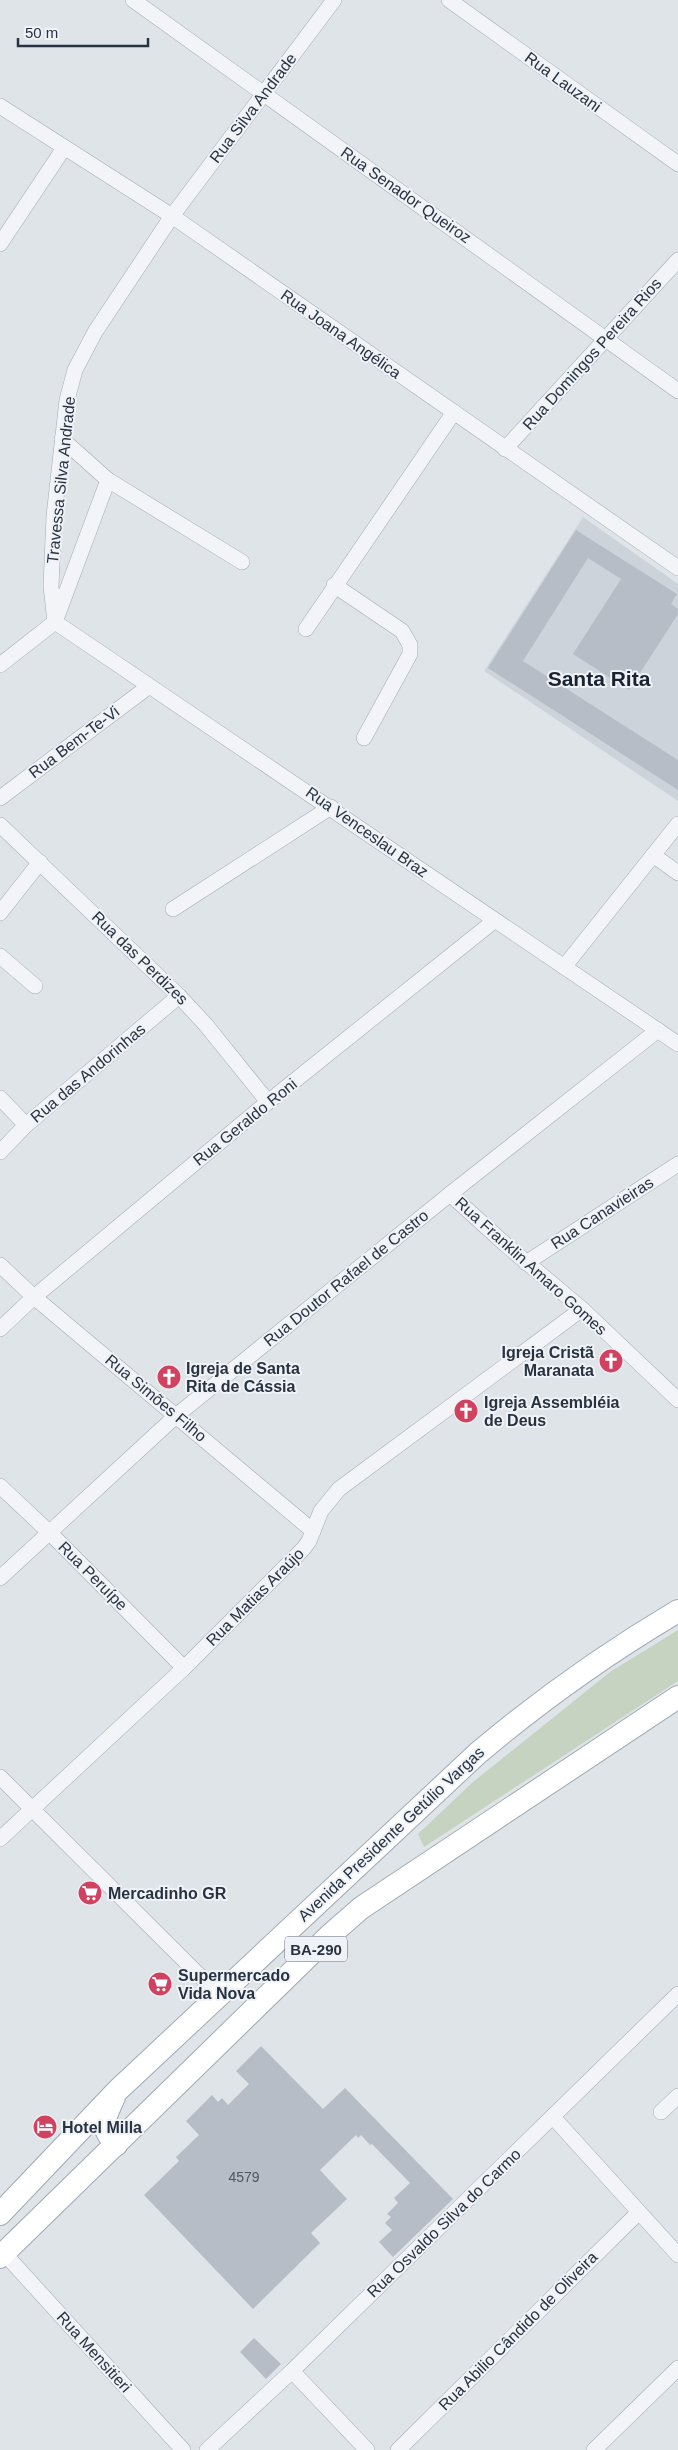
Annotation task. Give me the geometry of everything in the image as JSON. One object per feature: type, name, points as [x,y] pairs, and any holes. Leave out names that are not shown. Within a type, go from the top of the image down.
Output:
[{"type":"main road","name":"Avenida Presidente Getúlio Vargas","points":[[0,2214],[118,2090],[414,1811],[525,1714],[638,1634],[678,1612]]},
{"type":"main road","name":"Avenida Presidente Getúlio Vargas","points":[[2,2255],[329,1936],[361,1908],[678,1697]]},
{"type":"main road","points":[[116,2145],[104,2131],[104,2126],[118,2090]]},
{"type":"street","name":"Rua Senador Queiroz","points":[[133,0],[678,390]]},
{"type":"street","name":"Rua Silva Andrade","points":[[172,216],[334,0]]},
{"type":"street","name":"Rua Lauzani","points":[[449,0],[678,164]]},
{"type":"street","name":"Rua Joana Angélica","points":[[0,106],[172,216],[678,568]]},
{"type":"street","points":[[0,244],[64,148]]},
{"type":"street","name":"Travessa Silva Andrade","points":[[55,622],[51,586],[54,516],[67,400],[75,370],[95,332],[172,216]]},
{"type":"street","name":"Rua Domingos Pereira Rios","points":[[505,449],[678,260]]},
{"type":"street","points":[[306,629],[334,585],[454,412]]},
{"type":"street","points":[[62,439],[108,480],[242,562]]},
{"type":"street","points":[[0,664],[55,622],[108,480]]},
{"type":"street","points":[[334,585],[402,631],[410,645],[410,654],[364,738]]},
{"type":"street","name":"Rua Venceslau Braz","points":[[55,622],[148,687],[331,806],[494,921],[678,1044]]},
{"type":"street","name":"Rua Bem-Te-Vi","points":[[0,798],[148,687]]},
{"type":"street","points":[[173,909],[331,806]]},
{"type":"street","points":[[564,967],[678,824]]},
{"type":"street","name":"Rua das Perdizes","points":[[0,825],[180,996],[268,1102]]},
{"type":"street","points":[[653,856],[678,873]]},
{"type":"street","points":[[0,913],[40,862]]},
{"type":"street","name":"Rua Geraldo Roni","points":[[0,1329],[34,1297],[268,1102],[494,921]]},
{"type":"street","points":[[0,956],[35,986]]},
{"type":"street","name":"Rua das Andorinhas","points":[[0,1152],[26,1126],[180,996]]},
{"type":"street","name":"Rua Doutor Rafael de Castro","points":[[0,1578],[177,1415],[450,1194],[658,1030]]},
{"type":"street","points":[[0,1098],[26,1126]]},
{"type":"street","name":"Rua Canavieiras","points":[[526,1263],[678,1164]]},
{"type":"street","name":"Rua Franklin Amaro Gomes","points":[[450,1194],[526,1263],[582,1309],[678,1400]]},
{"type":"street","name":"Rua Simões Filho","points":[[0,1265],[34,1297],[313,1531]]},
{"type":"street","name":"Rua Matias Araújo","points":[[0,1839],[184,1668],[304,1548],[321,1511],[339,1489],[582,1309]]},
{"type":"street","name":"Rua Peruípe","points":[[0,1486],[50,1533],[184,1668]]},
{"type":"street","points":[[0,1778],[218,1994]]},
{"type":"street","name":"Rua Osvaldo Silva do Carmo","points":[[207,2450],[292,2371],[678,1994]]},
{"type":"street","points":[[661,2112],[678,2096]]},
{"type":"street","points":[[553,2117],[678,2254]]},
{"type":"street","name":"Rua Abilio Cândido de Oliveira","points":[[398,2450],[639,2212]]},
{"type":"street","name":"Rua Mensitieri","points":[[2,2255],[183,2450]]},
{"type":"street","points":[[594,2450],[678,2368]]},
{"type":"street","points":[[292,2371],[367,2450]]},
{"type":"shaded area","points":[[583,517],[678,584],[678,801],[484,671]]},
{"type":"green space","points":[[678,1630],[678,1681],[424,1847],[418,1834],[473,1782],[610,1672]]},
{"type":"building","points":[[576,530],[677,594],[671,604],[678,609],[678,614],[629,690],[573,654],[621,579],[588,558],[523,661],[678,760],[678,790],[488,668]]},
{"type":"building","points":[[261,2046],[323,2109],[345,2088],[453,2199],[393,2257],[379,2242],[392,2230],[385,2223],[391,2217],[387,2214],[398,2203],[394,2198],[410,2183],[372,2144],[370,2145],[361,2135],[358,2138],[356,2135],[320,2170],[347,2199],[311,2233],[320,2243],[253,2309],[144,2195],[179,2161],[176,2157],[199,2135],[186,2121],[212,2095],[218,2102],[222,2098],[228,2105],[249,2084],[236,2071]]},
{"type":"building","points":[[254,2338],[281,2364],[266,2379],[240,2352]]},
{"type":"place","name":"Igreja Cristã Maranata","points":[[611,1361]]},
{"type":"place","name":"Igreja de Santa Rita de Cássia","points":[[169,1377]]},
{"type":"place","name":"Igreja Assembléia de Deus","points":[[466,1411]]},
{"type":"place","name":"Mercadinho GR","points":[[90,1893]]},
{"type":"place","name":"Supermercado Vida Nova","points":[[160,1984]]},
{"type":"place","name":"Hotel Milla","points":[[45,2127]]},
{"type":"district","name":"Santa Rita","points":[[599,678]]}]
